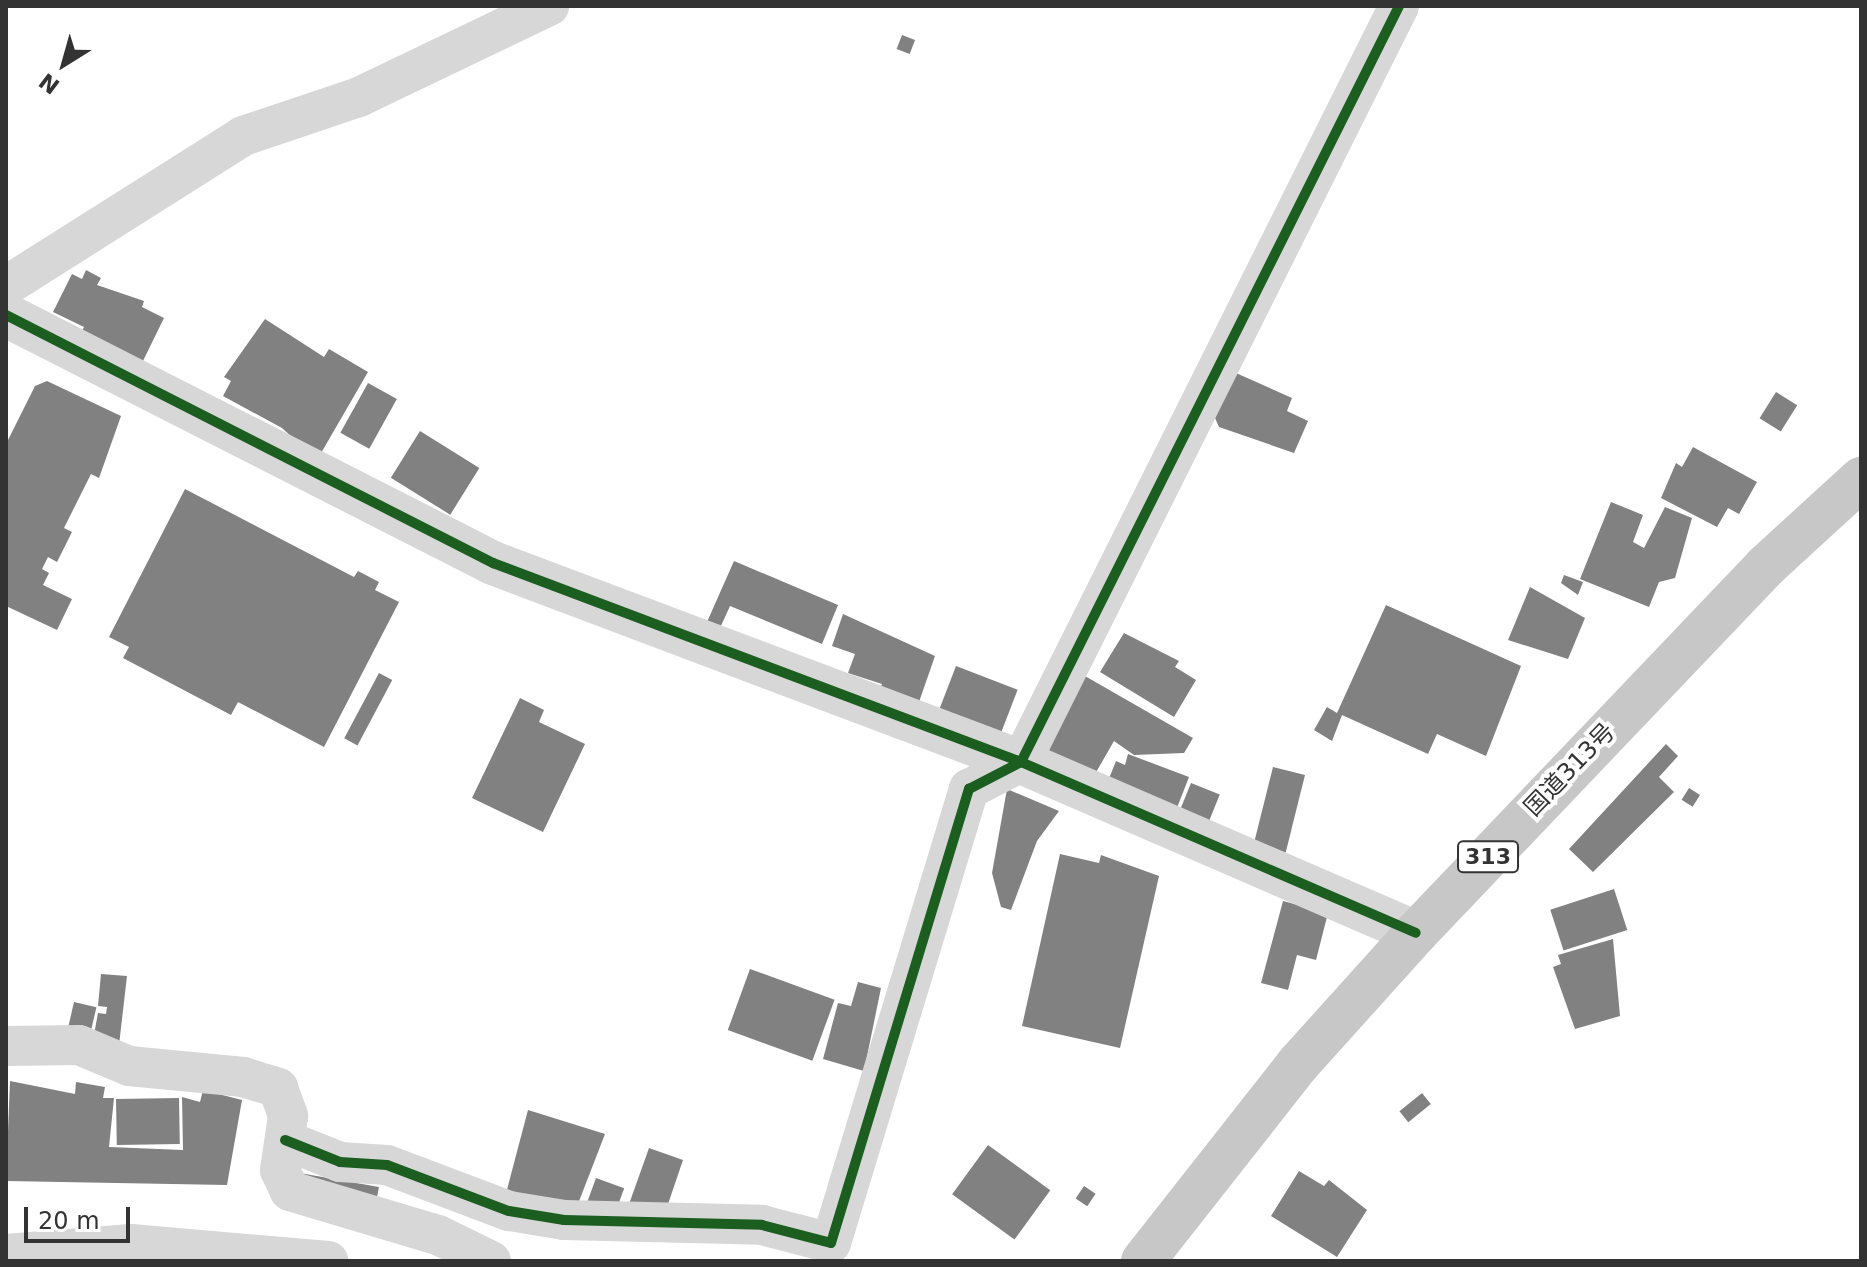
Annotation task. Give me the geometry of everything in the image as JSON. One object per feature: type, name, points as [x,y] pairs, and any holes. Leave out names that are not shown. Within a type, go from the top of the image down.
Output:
[{"type":"highway","name":"国道313号","points":[[1143,1261],[1298,1064],[1416,933],[1766,566],[1861,479]]},
{"type":"street","points":[[6,286],[243,136],[359,97],[549,6]]},
{"type":"street","points":[[285,1140],[340,1162],[387,1165],[509,1211],[564,1220],[762,1225],[831,1243],[969,789],[1021,762],[1399,6]]},
{"type":"street","points":[[6,315],[493,563],[1021,762],[1416,933]]},
{"type":"street","points":[[6,1046],[79,1045],[129,1066],[243,1077],[278,1088],[288,1116],[280,1170],[290,1191],[438,1235],[491,1261]]},
{"type":"street","points":[[6,1254],[131,1244],[328,1261]]},
{"type":"building","points":[[902,35],[915,40],[910,54],[897,49]]},
{"type":"building","points":[[86,270],[101,278],[97,285],[144,301],[142,307],[164,318],[140,367],[78,340],[84,327],[53,312],[72,274],[82,279]]},
{"type":"building","points":[[265,319],[324,357],[329,349],[368,372],[317,460],[282,428],[223,396],[231,381],[224,377]]},
{"type":"building","points":[[1236,373],[1292,398],[1287,411],[1308,421],[1294,453],[1219,427],[1215,418]]},
{"type":"building","points":[[47,381],[121,416],[99,478],[91,474],[64,528],[72,532],[57,562],[48,557],[42,569],[49,573],[43,585],[72,599],[57,630],[6,606],[6,444],[35,386]]},
{"type":"building","points":[[368,383],[397,399],[369,449],[340,433]]},
{"type":"building","points":[[1776,392],[1797,405],[1781,432],[1760,418]]},
{"type":"building","points":[[420,431],[479,468],[450,515],[391,478]]},
{"type":"building","points":[[1693,447],[1757,482],[1739,514],[1728,508],[1717,527],[1661,498],[1676,463],[1682,467]]},
{"type":"building","points":[[185,489],[354,577],[358,571],[379,582],[375,590],[399,602],[324,747],[238,702],[231,715],[123,658],[129,647],[109,637]]},
{"type":"building","points":[[1611,502],[1643,515],[1633,542],[1644,548],[1665,507],[1692,518],[1675,578],[1659,582],[1649,607],[1580,579]]},
{"type":"building","points":[[734,561],[838,605],[822,644],[730,606],[720,628],[707,622]]},
{"type":"building","points":[[1564,575],[1583,582],[1578,595],[1561,583]]},
{"type":"building","points":[[1530,587],[1585,618],[1568,659],[1508,640]]},
{"type":"building","points":[[1386,605],[1521,666],[1486,756],[1437,734],[1428,754],[1342,715],[1332,741],[1314,730],[1327,707],[1337,713]]},
{"type":"building","points":[[843,614],[935,656],[919,702],[879,692],[882,684],[848,673],[855,654],[832,646]]},
{"type":"building","points":[[1124,633],[1179,661],[1175,667],[1196,680],[1174,717],[1100,672]]},
{"type":"building","points":[[956,666],[1018,690],[999,738],[937,715]]},
{"type":"building","points":[[1078,672],[1193,738],[1184,753],[1134,755],[1114,741],[1091,781],[1035,751]]},
{"type":"building","points":[[379,673],[392,680],[358,745],[344,738]]},
{"type":"building","points":[[520,698],[544,710],[539,722],[585,744],[543,832],[472,798]]},
{"type":"building","points":[[1666,744],[1678,756],[1659,777],[1674,792],[1593,872],[1569,849]]},
{"type":"building","points":[[1128,754],[1189,777],[1175,813],[1106,786],[1116,761],[1125,765]]},
{"type":"building","points":[[1273,767],[1305,775],[1286,853],[1254,845]]},
{"type":"building","points":[[1191,783],[1220,795],[1209,822],[1180,811]]},
{"type":"building","points":[[1689,788],[1700,795],[1693,807],[1682,800]]},
{"type":"building","points":[[1007,789],[1059,811],[1037,841],[1011,910],[1001,907],[992,873]]},
{"type":"building","points":[[1060,854],[1099,863],[1101,855],[1159,876],[1120,1048],[1022,1026]]},
{"type":"building","points":[[1614,889],[1627,930],[1564,951],[1550,910]]},
{"type":"building","points":[[1283,901],[1328,913],[1316,960],[1297,955],[1288,990],[1261,983]]},
{"type":"building","points":[[1613,939],[1620,1016],[1575,1029],[1553,967],[1561,964],[1558,955]]},
{"type":"building","points":[[750,969],[835,1000],[812,1061],[728,1030]]},
{"type":"building","points":[[101,974],[127,976],[119,1045],[93,1040],[98,1013],[106,1014],[107,1007],[98,1006]]},
{"type":"building","points":[[858,982],[881,988],[864,1071],[823,1059],[838,1003],[851,1006]]},
{"type":"building","points":[[74,1002],[96,1007],[89,1040],[66,1035]]},
{"type":"building","points":[[10,1081],[75,1094],[76,1082],[105,1087],[103,1098],[114,1098],[109,1147],[183,1150],[182,1097],[200,1102],[203,1090],[242,1100],[227,1185],[6,1181]]},
{"type":"building","points":[[1422,1093],[1431,1104],[1408,1122],[1399,1111]]},
{"type":"building","points":[[179,1098],[180,1144],[117,1145],[116,1099]]},
{"type":"building","points":[[528,1110],[605,1134],[576,1209],[504,1201]]},
{"type":"building","points":[[988,1145],[1050,1190],[1014,1240],[952,1194]]},
{"type":"building","points":[[649,1148],[683,1160],[666,1210],[628,1207]]},
{"type":"building","points":[[1299,1171],[1324,1186],[1329,1180],[1367,1210],[1337,1257],[1271,1216]]},
{"type":"building","points":[[294,1172],[379,1187],[376,1202]]},
{"type":"building","points":[[596,1178],[624,1188],[616,1212],[587,1201]]},
{"type":"building","points":[[1084,1186],[1096,1194],[1087,1206],[1076,1198]]},
{"type":"cycle path","points":[[285,1140],[340,1162],[387,1165],[509,1211],[564,1220],[762,1225],[831,1243],[969,789],[1021,762],[1399,6]]},
{"type":"cycle path","points":[[6,315],[493,563],[1021,762],[1416,933]]}]
